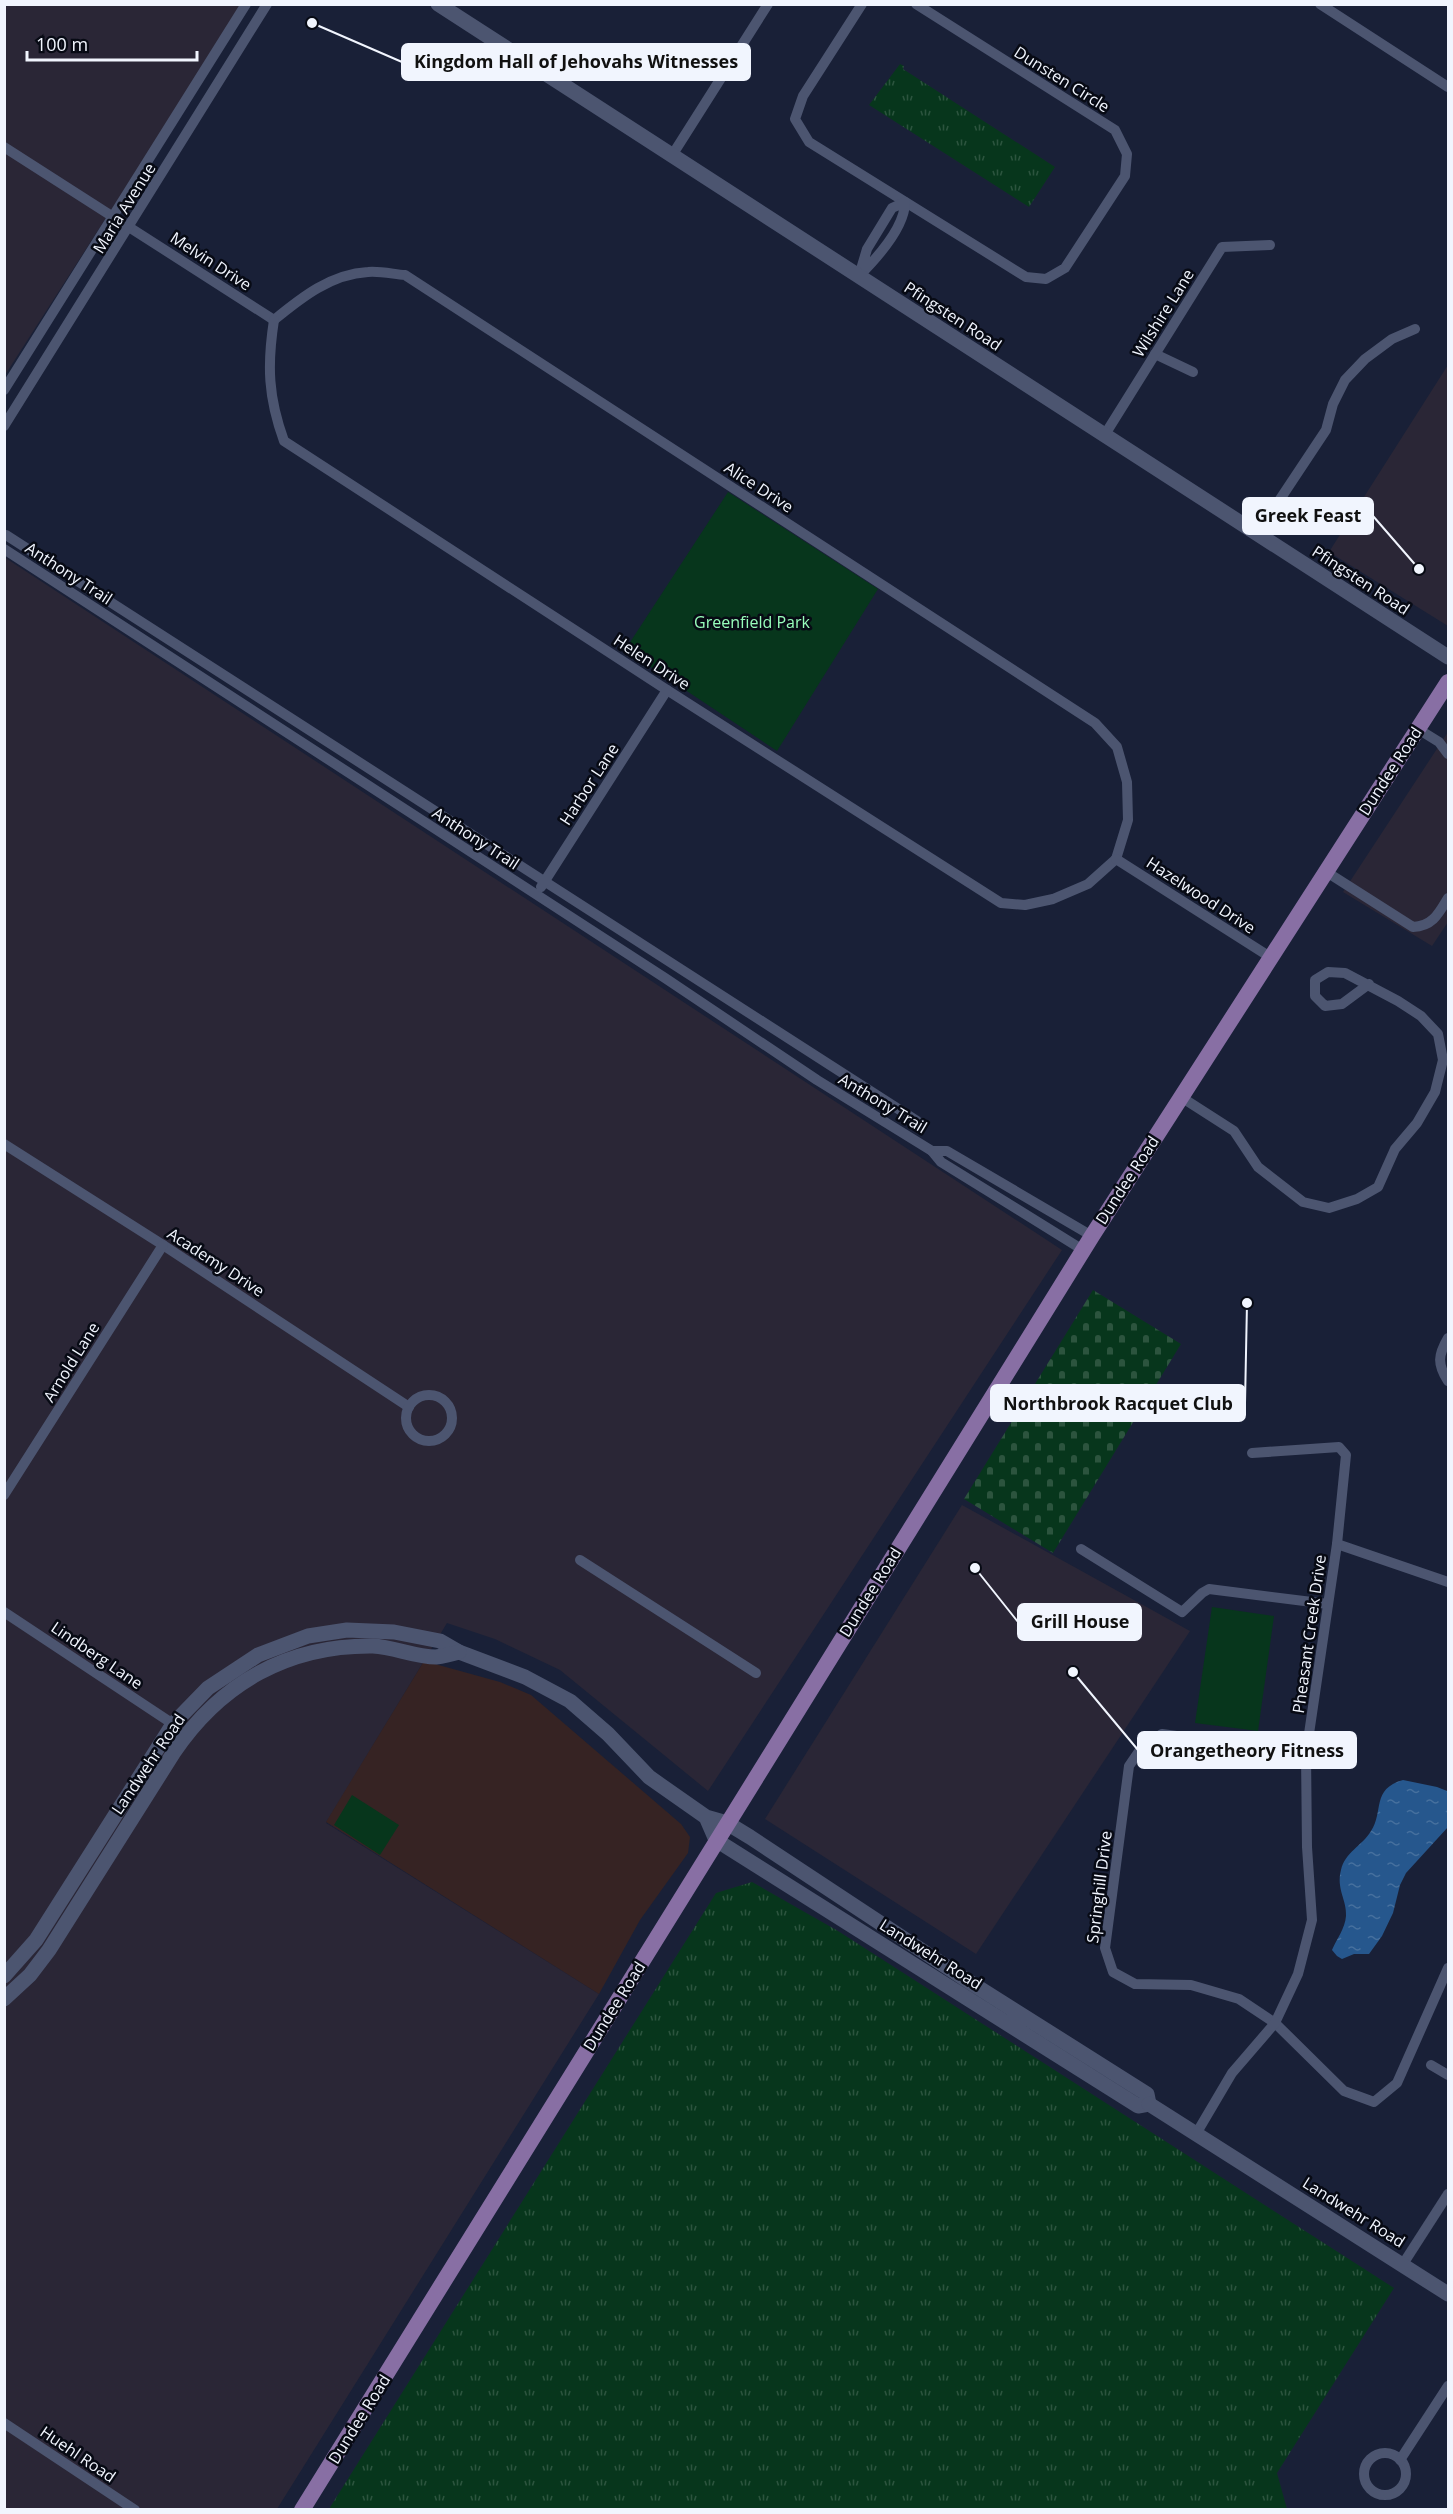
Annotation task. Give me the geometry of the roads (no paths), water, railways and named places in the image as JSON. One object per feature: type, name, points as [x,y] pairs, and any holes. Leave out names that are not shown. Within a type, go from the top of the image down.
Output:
[{"type":"main road","name":"Pfingsten Road","points":[[438,4],[671,157],[1449,657]]},
{"type":"main road","name":"Dundee Road","points":[[302,2510],[1087,1243],[1449,682]]},
{"type":"main road","name":"Landwehr Road","points":[[4,1976],[36,1940],[173,1724],[208,1688],[258,1654],[308,1635],[347,1630],[394,1632],[440,1641],[459,1652],[525,1677],[570,1701],[608,1734],[649,1777],[706,1816],[727,1823],[809,1874],[968,1981],[1147,2094],[1149,2104]]},
{"type":"main road","name":"Landwehr Road","points":[[4,1998],[30,1975],[48,1950],[190,1728],[219,1699],[250,1677],[272,1666],[330,1649],[375,1646],[438,1657],[459,1652]]},
{"type":"main road","points":[[706,1816],[717,1840]]},
{"type":"main road","name":"Landwehr Road","points":[[717,1840],[1138,2106],[1149,2104],[1449,2294]]},
{"type":"street","name":"Maria Avenue","points":[[4,390],[246,4]]},
{"type":"street","name":"Maria Avenue","points":[[4,426],[267,4]]},
{"type":"street","points":[[671,157],[768,4]]},
{"type":"street","name":"Dunsten Circle","points":[[862,4],[803,96],[795,119],[810,142],[1026,277],[1046,279],[1065,267],[1125,176],[1127,154],[1115,130],[916,4]]},
{"type":"street","points":[[1320,4],[1449,87]]},
{"type":"street","name":"Melvin Drive","points":[[4,147],[274,320]]},
{"type":"street","points":[[859,276],[876,259],[905,214],[905,202]]},
{"type":"street","name":"Wilshire Lane","points":[[1104,436],[1222,247],[1270,244]]},
{"type":"street","name":"Alice Drive","points":[[274,320],[303,297],[334,279],[368,272],[405,275],[1095,723],[1117,747],[1126,782],[1128,820],[1116,859]]},
{"type":"street","name":"Helen Drive","points":[[274,320],[269,353],[269,385],[274,415],[284,441],[668,690],[1001,903],[1025,905],[1053,899],[1088,884],[1116,859]]},
{"type":"street","points":[[1257,534],[1326,430],[1333,404],[1345,380],[1365,359],[1392,339],[1415,329]]},
{"type":"street","points":[[1155,354],[1193,372]]},
{"type":"street","name":"Anthony Trail","points":[[6,535],[917,1121]]},
{"type":"street","name":"Anthony Trail","points":[[4,549],[665,978],[817,1080],[932,1151],[940,1162],[1087,1243]]},
{"type":"street","name":"Harbor Lane","points":[[536,895],[668,690]]},
{"type":"street","points":[[1418,729],[1439,742],[1448,754]]},
{"type":"street","name":"Hazelwood Drive","points":[[1116,859],[1270,957]]},
{"type":"street","points":[[1326,871],[1413,927],[1425,926],[1435,919],[1449,898]]},
{"type":"street","points":[[1181,1097],[1234,1131],[1258,1167],[1303,1202],[1329,1208],[1364,1195],[1378,1187],[1395,1149],[1418,1124],[1435,1092],[1443,1060],[1438,1034],[1421,1016],[1369,984],[1345,973],[1329,972],[1315,980],[1315,996],[1325,1006],[1342,1004],[1369,984]]},
{"type":"street","points":[[817,1080],[828,1064]]},
{"type":"street","name":"Academy Drive","points":[[4,1144],[163,1245],[409,1407]]},
{"type":"street","name":"Anthony Trail","points":[[932,1151],[948,1151],[1087,1243]]},
{"type":"street","name":"Arnold Lane","points":[[4,1495],[163,1245]]},
{"type":"street","points":[[1449,1338],[1440,1352],[1441,1370],[1449,1381]]},
{"type":"street","points":[[422,1396],[436,1396],[443,1400],[448,1405],[452,1418],[448,1432],[435,1441],[428,1442],[414,1436],[406,1422],[409,1407],[422,1396]]},
{"type":"street","name":"Pheasant Creek Drive","points":[[1196,2134],[1232,2073],[1275,2023],[1298,1974],[1312,1920],[1307,1847],[1306,1754],[1337,1544],[1346,1455],[1338,1447],[1252,1453]]},
{"type":"street","points":[[1337,1544],[1448,1578]]},
{"type":"street","points":[[1081,1549],[1182,1612],[1209,1589],[1328,1604]]},
{"type":"street","points":[[580,1560],[756,1673]]},
{"type":"street","name":"Lindberg Lane","points":[[4,1612],[173,1724]]},
{"type":"street","name":"Springhill Drive","points":[[1306,1754],[1162,1734],[1142,1747],[1129,1766],[1105,1948],[1113,1972],[1135,1984],[1191,1985],[1239,1999],[1275,2023],[1344,2091],[1374,2102],[1397,2083],[1449,1968]]},
{"type":"street","points":[[1431,2065],[1449,2075]]},
{"type":"street","points":[[1403,2264],[1449,2194]]},
{"type":"street","points":[[1400,2460],[1449,2386]]},
{"type":"street","name":"Huehl Road","points":[[4,2423],[135,2510]]},
{"type":"water","points":[[1403,1780],[1447,1791],[1448,1827],[1406,1873],[1400,1885],[1393,1913],[1382,1936],[1369,1954],[1354,1954],[1342,1959],[1332,1950],[1346,1916],[1340,1883],[1343,1864],[1371,1831],[1386,1789]]},
{"type":"place","name":"Kingdom Hall of Jehovahs Witnesses","points":[[312,23]]},
{"type":"place","name":"Greek Feast","points":[[1419,569]]},
{"type":"place","name":"Northbrook Racquet Club","points":[[1247,1303]]},
{"type":"place","name":"Grill House","points":[[975,1568]]},
{"type":"place","name":"Orangetheory Fitness","points":[[1073,1672]]},
{"type":"park label","name":"Greenfield Park","points":[[752,622]]}]
